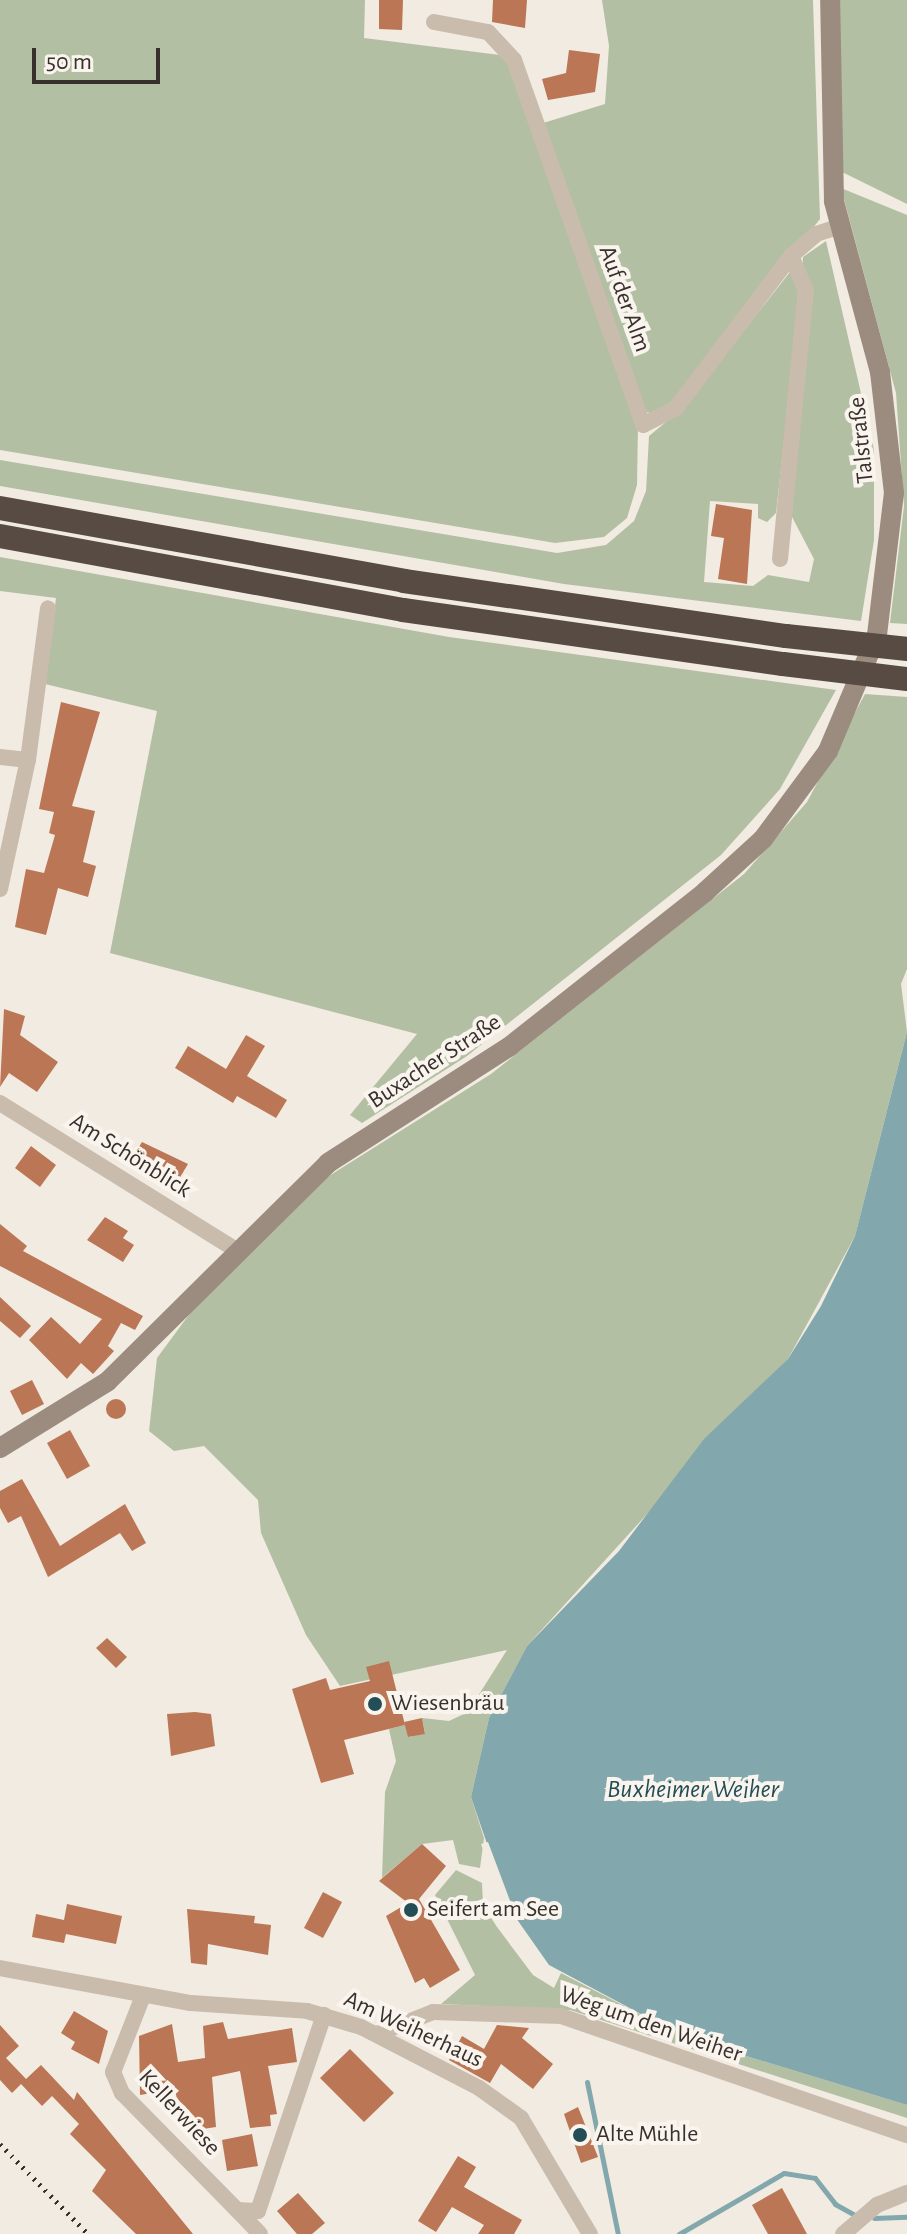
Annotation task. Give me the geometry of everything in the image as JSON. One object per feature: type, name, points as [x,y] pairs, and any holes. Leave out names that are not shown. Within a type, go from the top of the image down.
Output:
[{"type":"highway","points":[[0,508],[404,581],[786,636],[907,649]]},
{"type":"highway","points":[[0,536],[403,610],[907,679]]},
{"type":"street","name":"Talstraße","points":[[830,0],[832,176],[840,226],[880,372],[892,447],[887,585],[858,684]]},
{"type":"street","name":"Auf der Alm","points":[[434,22],[488,32],[514,60],[643,425],[676,408],[791,256],[816,234],[840,226]]},
{"type":"street","points":[[780,559],[806,291],[791,256]]},
{"type":"street","points":[[0,889],[28,760],[48,608]]},
{"type":"street","name":"Buxacher Straße","points":[[0,1448],[107,1382],[235,1249],[328,1163],[509,1047],[730,871],[812,776],[858,684]]},
{"type":"street","points":[[0,757],[28,760]]},
{"type":"street","name":"Am Schönblick","points":[[0,1103],[235,1249]]},
{"type":"street","name":"Am Weiherhaus","points":[[0,1968],[143,1996],[324,2015],[377,2034],[521,2118],[590,2234]]},
{"type":"street","name":"Kellerwiese","points":[[143,1996],[113,2072],[117,2082],[260,2234]]},
{"type":"street","name":"Weg um den Weiher","points":[[377,2034],[433,2012],[561,2016],[907,2135]]},
{"type":"street","points":[[237,2210],[258,2211],[324,2015]]},
{"type":"street","points":[[843,2234],[877,2205],[907,2193]]},
{"type":"green space","points":[[0,0],[365,0],[364,38],[508,56],[638,425],[637,485],[627,518],[604,537],[555,543],[0,450]]},
{"type":"green space","points":[[602,0],[813,0],[820,219],[671,408],[652,414],[645,411],[540,124],[605,104],[609,46]]},
{"type":"green space","points":[[839,0],[907,0],[907,204],[840,171]]},
{"type":"green space","points":[[841,188],[907,215],[907,624],[890,623],[904,506],[896,393]]},
{"type":"green space","points":[[826,241],[874,450],[874,540],[861,621],[564,584],[0,486],[0,460],[557,553],[606,545],[634,521],[646,491],[649,436],[684,407],[790,272],[801,290],[776,513],[767,522],[758,518],[758,504],[710,501],[704,582],[753,586],[768,575],[809,582],[814,559],[790,513],[803,257]]},
{"type":"green space","points":[[0,557],[449,637],[836,690],[780,789],[721,855],[467,1056],[362,1123],[350,1115],[417,1034],[110,953],[157,711],[45,684],[56,598],[0,591]]},
{"type":"green space","points":[[865,694],[907,697],[907,969],[901,984],[907,1032],[855,1236],[788,1359],[527,1646],[489,1718],[471,1797],[484,1838],[480,1868],[459,1864],[453,1840],[422,1844],[382,1878],[385,1792],[396,1761],[389,1729],[405,1725],[409,1737],[425,1733],[422,1718],[449,1721],[468,1712],[507,1650],[340,1686],[306,1635],[261,1533],[258,1500],[204,1446],[174,1451],[149,1431],[157,1358],[191,1312],[321,1181],[491,1074],[744,874],[807,802]]},
{"type":"green space","points":[[456,1870],[482,1883],[483,1905],[497,1927],[533,1975],[554,1988],[561,1973],[684,2037],[907,2105],[907,2118],[570,2010],[441,2004],[475,1975],[435,1895]]},
{"type":"water","name":"Buxheimer Weiher","points":[[907,1032],[907,2105],[684,2037],[549,1965],[509,1908],[471,1797],[489,1718],[527,1646],[619,1551],[704,1439],[788,1359],[821,1306],[855,1236]]},
{"type":"pier","points":[[488,1842],[512,1906],[504,1908],[481,1844]]},
{"type":"building","points":[[379,0],[403,0],[402,30],[379,29]]},
{"type":"building","points":[[493,0],[527,0],[525,28],[492,22]]},
{"type":"building","points":[[569,50],[600,54],[595,92],[548,100],[542,79],[566,73]]},
{"type":"building","points":[[716,504],[752,510],[747,584],[718,579],[724,538],[711,536]]},
{"type":"building","points":[[61,702],[100,712],[72,806],[95,811],[83,862],[96,866],[88,897],[58,888],[46,935],[15,927],[26,869],[44,873],[55,835],[49,833],[54,812],[39,809]]},
{"type":"building","points":[[4,1009],[25,1016],[20,1035],[58,1062],[37,1092],[9,1073],[0,1087]]},
{"type":"building","points":[[246,1035],[265,1046],[247,1076],[287,1100],[276,1118],[237,1096],[233,1103],[175,1068],[188,1046],[226,1069]]},
{"type":"building","points":[[142,1142],[188,1164],[173,1189],[133,1157]]},
{"type":"building","points":[[31,1146],[56,1165],[40,1187],[15,1168]]},
{"type":"building","points":[[105,1217],[128,1231],[123,1238],[134,1245],[123,1262],[87,1240]]},
{"type":"building","points":[[0,1224],[27,1246],[23,1251],[143,1316],[135,1330],[121,1323],[108,1346],[114,1351],[93,1374],[81,1363],[67,1379],[29,1340],[51,1317],[80,1344],[102,1319],[0,1266]]},
{"type":"building","points":[[0,1297],[31,1326],[20,1338],[0,1321]]},
{"type":"building","points":[[32,1380],[44,1404],[22,1415],[10,1391]]},
{"type":"building","points":[[116,1399],[123,1402],[126,1409],[123,1416],[116,1419],[109,1416],[106,1409],[109,1402]]},
{"type":"building","points":[[70,1430],[90,1466],[67,1479],[47,1443]]},
{"type":"building","points":[[22,1479],[60,1546],[125,1504],[146,1543],[132,1551],[120,1533],[48,1577],[21,1516],[8,1523],[0,1508],[0,1491]]},
{"type":"building","points":[[107,1638],[127,1657],[116,1668],[96,1648]]},
{"type":"building","points":[[389,1661],[405,1725],[344,1740],[354,1774],[321,1783],[292,1689],[326,1678],[330,1690],[370,1681],[366,1667]]},
{"type":"building","points":[[462,1695],[467,1708],[451,1714],[447,1701]]},
{"type":"building","points":[[167,1714],[211,1714],[215,1746],[171,1756]]},
{"type":"building","points":[[422,1718],[425,1734],[408,1737],[404,1722]]},
{"type":"building","name":"Seifert am See","points":[[422,1844],[446,1866],[419,1899],[460,1970],[430,1988],[424,1978],[415,1983],[386,1916],[408,1903],[379,1881]]},
{"type":"building","points":[[323,1892],[342,1902],[323,1938],[304,1928]]},
{"type":"building","points":[[67,1904],[122,1916],[116,1944],[66,1934],[64,1943],[32,1937],[36,1914],[64,1920]]},
{"type":"building","points":[[187,1909],[255,1916],[254,1923],[271,1925],[268,1955],[208,1944],[207,1965],[191,1963]]},
{"type":"building","points":[[74,2011],[108,2031],[99,2064],[71,2049],[75,2042],[61,2033]]},
{"type":"building","points":[[223,2022],[228,2039],[292,2028],[297,2062],[268,2066],[277,2114],[270,2115],[271,2126],[250,2128],[240,2071],[212,2077],[216,2127],[183,2132],[175,2089],[140,2095],[139,2036],[172,2024],[178,2062],[205,2058],[203,2026]]},
{"type":"building","points":[[0,2025],[19,2046],[6,2058],[26,2079],[41,2065],[74,2100],[77,2092],[193,2234],[136,2234],[92,2191],[106,2170],[70,2134],[79,2124],[52,2096],[42,2106],[21,2084],[12,2093],[0,2080]]},
{"type":"building","points":[[497,2025],[529,2028],[522,2038],[553,2064],[533,2089],[501,2064],[490,2083],[449,2060],[462,2036],[484,2049]]},
{"type":"building","points":[[350,2049],[394,2093],[364,2122],[320,2078]]},
{"type":"building","name":"Alte Mühle","points":[[578,2107],[598,2157],[581,2163],[564,2114]]},
{"type":"building","points":[[252,2134],[258,2166],[227,2171],[222,2140]]},
{"type":"building","points":[[458,2156],[476,2167],[464,2187],[522,2220],[514,2234],[478,2234],[484,2225],[452,2207],[436,2232],[418,2221]]},
{"type":"building","points":[[782,2188],[807,2234],[768,2234],[752,2205]]},
{"type":"building","points":[[298,2193],[325,2223],[312,2234],[297,2234],[277,2211]]},
{"type":"waterway","points":[[587,2082],[618,2234]]},
{"type":"waterway","points":[[679,2234],[784,2173],[815,2178],[835,2204],[857,2216]]},
{"type":"waterway","points":[[874,2218],[907,2217]]},
{"type":"railway","points":[[0,2144],[88,2234]]},
{"type":"place","name":"Wiesenbräu","points":[[375,1704]]},
{"type":"place","name":"Seifert am See","points":[[411,1910]]},
{"type":"place","name":"Alte Mühle","points":[[580,2135]]}]
